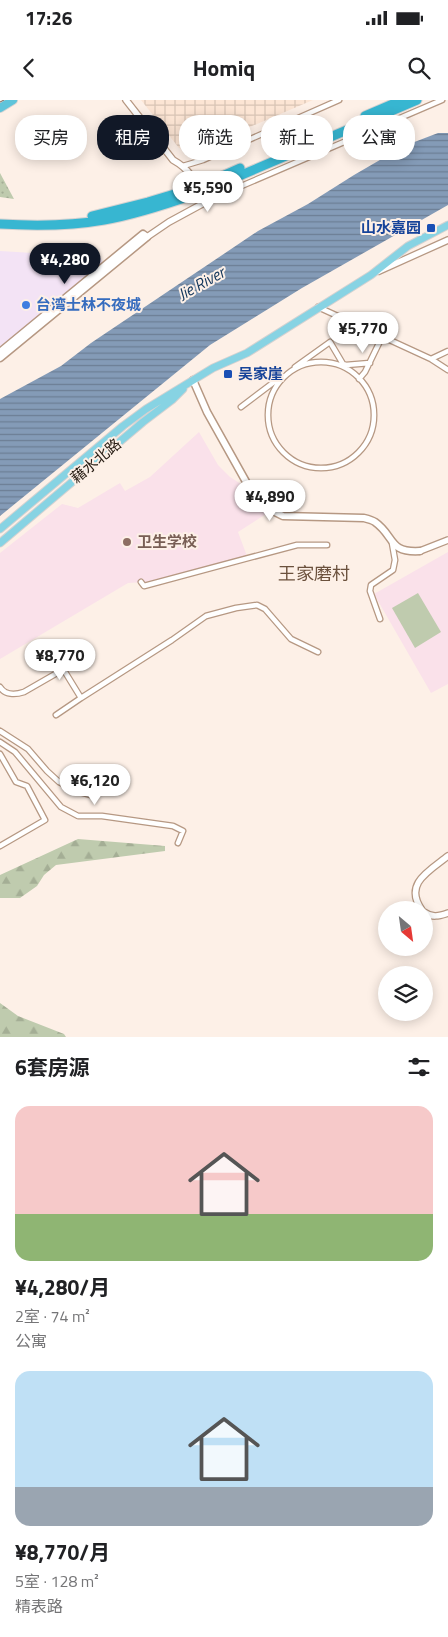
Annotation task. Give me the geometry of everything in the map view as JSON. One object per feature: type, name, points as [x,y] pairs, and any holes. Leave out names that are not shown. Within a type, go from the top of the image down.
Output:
[{"type":"highway","points":[[0,108],[14,100]]},
{"type":"highway","points":[[203,188],[402,100]]},
{"type":"highway","points":[[0,224],[69,224],[107,216],[192,192],[418,100]]},
{"type":"highway","points":[[0,219],[50,221],[107,216]]},
{"type":"main road","name":"藉水北路","points":[[0,529],[122,426],[213,368],[247,353],[318,307],[339,296],[371,275],[408,246],[448,223]]},
{"type":"main road","name":"藉水北路","points":[[339,296],[406,242],[448,223]]},
{"type":"main road","points":[[0,352],[144,234],[147,238],[0,358]]},
{"type":"main road","points":[[193,380],[207,412],[254,496],[267,508],[283,516],[364,518],[375,521],[401,550],[408,552],[420,551]]},
{"type":"main road","name":"藉水北路","points":[[0,543],[143,422],[172,400],[193,380]]},
{"type":"street","points":[[126,100],[173,160],[192,175],[204,203]]},
{"type":"street","points":[[183,166],[203,160],[339,100]]},
{"type":"street","points":[[147,238],[169,222],[211,199],[442,100]]},
{"type":"street","points":[[371,275],[448,240]]},
{"type":"street","points":[[318,307],[431,359],[448,370]]},
{"type":"street","points":[[359,379],[365,372],[382,337]]},
{"type":"street","points":[[241,406],[330,342],[343,364],[370,362]]},
{"type":"street","points":[[431,359],[448,351]]},
{"type":"street","points":[[321,363],[343,368],[359,379],[370,396],[374,418],[368,440],[357,454],[348,461],[338,465],[315,468],[299,464],[281,450],[270,430],[268,413],[272,396],[284,377],[299,368],[321,363]]},
{"type":"street","points":[[420,551],[448,540]]},
{"type":"street","points":[[380,620],[370,591],[371,585],[393,570],[395,560],[392,542]]},
{"type":"street","points":[[141,582],[144,586],[297,546],[327,545]]},
{"type":"street","points":[[56,715],[206,616],[236,608],[257,605],[265,610],[291,639],[318,652]]},
{"type":"street","points":[[54,654],[81,698]]},
{"type":"street","points":[[0,687],[3,691],[10,694],[18,694],[64,669]]},
{"type":"street","points":[[0,731],[28,749],[59,782],[91,795]]},
{"type":"street","points":[[0,742],[15,752],[61,807],[78,816],[112,817],[172,826],[183,832],[178,843]]},
{"type":"street","points":[[0,754],[2,763],[16,782],[27,786],[45,820],[0,846]]},
{"type":"street","points":[[417,901],[415,887],[425,874],[448,856]]},
{"type":"street","points":[[433,916],[448,913]]},
{"type":"shaded area","points":[[141,100],[313,100],[278,115],[261,115],[261,122],[251,126],[251,115],[179,115],[179,148],[169,135],[169,115],[153,115]]},
{"type":"shaded area","name":"台湾士林不夜城","points":[[0,251],[49,254],[98,252],[103,263],[0,347]]},
{"type":"shaded area","name":"卫生学校","points":[[199,432],[218,465],[230,477],[249,489],[266,514],[238,532],[247,556],[146,582],[128,583],[0,659],[0,553],[62,504],[78,508],[120,483],[125,491],[150,477]]},
{"type":"shaded area","points":[[448,552],[448,684],[431,693],[374,594]]},
{"type":"green space","points":[[0,173],[14,199],[0,197]]},
{"type":"green space","points":[[418,593],[441,632],[415,648],[392,608]]},
{"type":"green space","points":[[78,839],[165,846],[165,851],[56,865],[44,875],[37,886],[20,898],[0,898],[0,875]]},
{"type":"green space","points":[[0,1003],[18,1016],[64,1034],[66,1037],[0,1037]]},
{"type":"water","name":"Jie River","points":[[438,133],[448,133],[448,205],[302,288],[210,345],[0,516],[0,399],[61,366],[91,343],[258,231],[308,204],[380,160],[415,160],[415,142]]},
{"type":"tram line","points":[[0,102],[4,100]]},
{"type":"place","name":"山水嘉园","points":[[431,228]]},
{"type":"place","name":"台湾士林不夜城","points":[[26,305]]},
{"type":"place","name":"吴家崖","points":[[228,374]]},
{"type":"place","name":"卫生学校","points":[[127,542]]},
{"type":"district","name":"王家磨村","points":[[314,574]]}]
